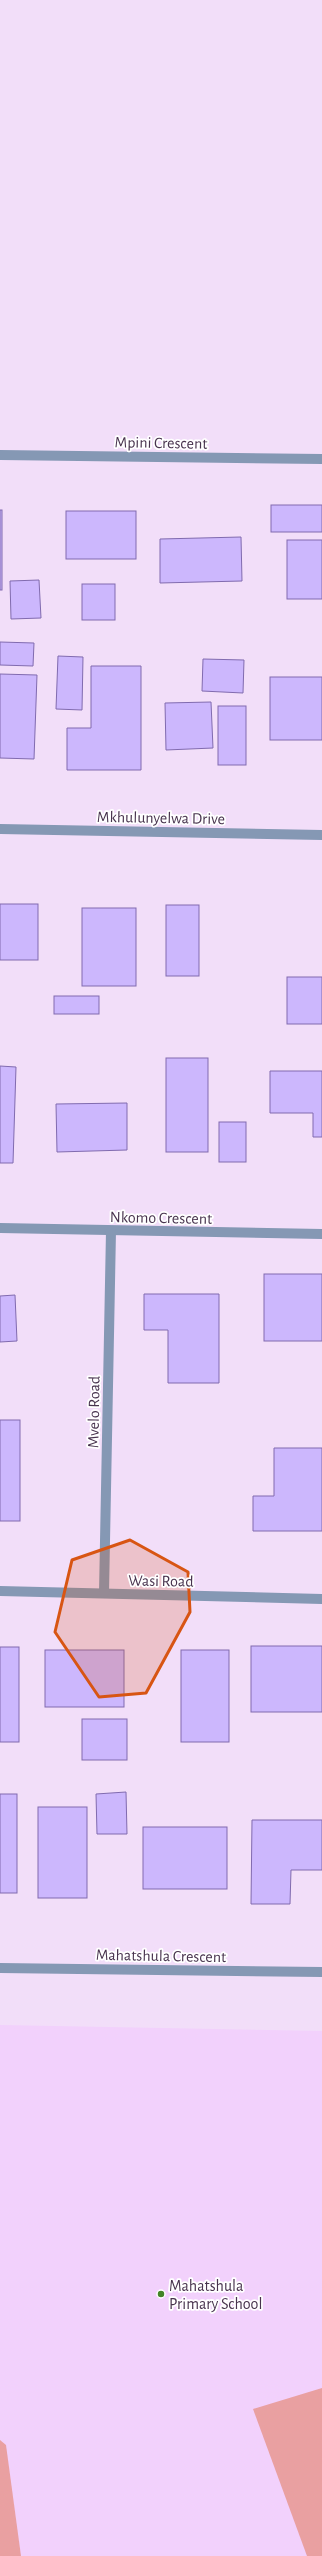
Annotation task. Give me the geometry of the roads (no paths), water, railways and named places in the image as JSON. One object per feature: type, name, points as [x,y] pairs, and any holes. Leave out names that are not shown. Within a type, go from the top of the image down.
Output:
[{"type":"street","name":"Mpini Crescent","points":[[0,455],[322,459]]},
{"type":"street","name":"Mkhulunyelwa Drive","points":[[0,830],[322,835]]},
{"type":"street","name":"Nkomo Crescent","points":[[0,1228],[322,1234]]},
{"type":"street","name":"Mvelo Road","points":[[104,1593],[112,1231]]},
{"type":"street","name":"Wasi Road","points":[[0,1591],[322,1599]]},
{"type":"street","name":"Mahatshula Crescent","points":[[0,1968],[322,1972]]},
{"type":"place","name":"Mahatshula Primary School","points":[[161,2294]]}]
